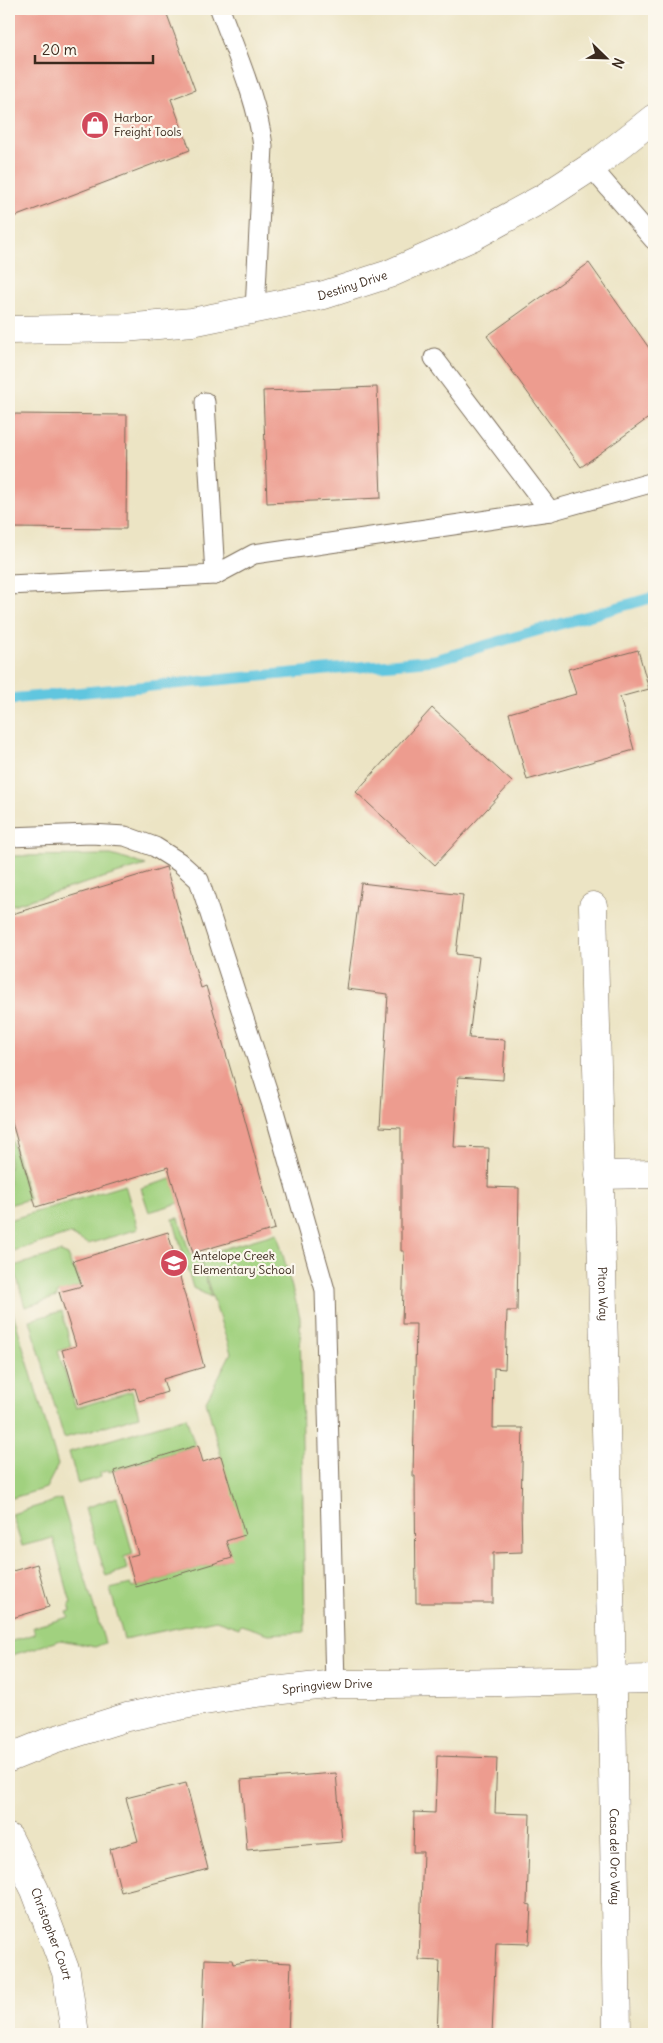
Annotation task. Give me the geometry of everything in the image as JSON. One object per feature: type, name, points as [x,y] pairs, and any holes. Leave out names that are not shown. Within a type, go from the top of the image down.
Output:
[{"type":"street","name":"Destiny Drive","points":[[9,330],[124,328],[192,322],[255,311],[324,295],[389,274],[472,237],[545,198],[654,118]]},
{"type":"street","name":"Piton Way","points":[[593,906],[612,1680]]},
{"type":"street","points":[[599,1175],[654,1174]]},
{"type":"street","name":"Springview Drive","points":[[9,1758],[51,1741],[127,1717],[198,1702],[335,1684],[654,1679]]},
{"type":"street","name":"Casa del Oro Way","points":[[612,1680],[617,2034]]},
{"type":"street","name":"Christopher Court","points":[[9,1838],[35,1890],[66,1972],[75,2034]]},
{"type":"lane","points":[[220,9],[261,127],[263,146],[255,311]]},
{"type":"lane","points":[[591,166],[654,240]]},
{"type":"lane","points":[[434,358],[550,511]]},
{"type":"lane","points":[[205,402],[215,575]]},
{"type":"lane","points":[[9,585],[215,575],[254,554],[550,511],[654,482]]},
{"type":"lane","points":[[9,837],[91,834],[125,836],[155,847],[180,862],[199,880],[274,1111],[325,1290],[335,1684]]},
{"type":"green space","points":[[111,855],[146,865],[9,906],[9,856]]},
{"type":"green space","points":[[9,1132],[29,1199],[9,1205]]},
{"type":"green space","points":[[199,1171],[186,1201],[149,1212],[141,1188]]},
{"type":"green space","points":[[125,1185],[138,1229],[88,1244],[70,1234],[10,1252],[9,1220]]},
{"type":"green space","points":[[179,1218],[190,1255],[198,1253],[211,1297],[193,1288],[173,1219]]},
{"type":"green space","points":[[277,1233],[300,1317],[305,1632],[269,1634],[241,1625],[239,1628],[216,1620],[124,1639],[110,1589],[131,1584],[133,1588],[231,1558],[226,1541],[221,1456],[206,1401],[231,1353],[199,1256]]},
{"type":"green space","points":[[61,1252],[68,1255],[72,1269],[75,1268],[80,1286],[57,1294],[57,1297],[25,1307],[14,1266]]},
{"type":"green space","points":[[9,1299],[58,1465],[46,1488],[9,1499]]},
{"type":"green space","points":[[62,1311],[71,1347],[58,1351],[76,1408],[132,1391],[139,1416],[64,1438],[30,1320]]},
{"type":"green space","points":[[186,1417],[195,1446],[109,1472],[109,1470],[100,1473],[101,1477],[78,1484],[69,1452]]},
{"type":"green space","points":[[117,1497],[133,1554],[124,1557],[127,1569],[106,1576],[85,1508]]},
{"type":"green space","points":[[61,1499],[105,1643],[95,1647],[61,1640],[9,1656],[9,1642],[35,1634],[33,1627],[69,1617],[67,1612],[71,1611],[69,1604],[71,1603],[53,1538],[22,1546],[12,1514]]},
{"type":"building","name":"Harbor Freight Tools","points":[[9,9],[165,9],[195,90],[171,99],[190,150],[9,219]]},
{"type":"building","points":[[589,263],[654,355],[654,414],[581,467],[487,336]]},
{"type":"building","points":[[377,387],[381,498],[267,503],[263,391]]},
{"type":"building","points":[[9,414],[127,415],[126,529],[9,528]]},
{"type":"building","points":[[638,650],[649,689],[620,697],[634,750],[527,780],[509,713],[576,694],[568,669]]},
{"type":"building","points":[[432,708],[512,782],[435,865],[356,792]]},
{"type":"building","points":[[166,867],[201,988],[206,986],[275,1229],[193,1253],[168,1167],[36,1207],[9,1112],[9,915]]},
{"type":"building","points":[[361,883],[463,895],[456,954],[479,957],[469,1038],[505,1040],[503,1080],[458,1077],[454,1147],[489,1148],[488,1187],[519,1188],[517,1311],[507,1311],[505,1369],[494,1368],[493,1428],[523,1428],[522,1552],[493,1553],[493,1603],[416,1603],[415,1476],[413,1476],[416,1324],[402,1324],[404,1251],[401,1251],[401,1128],[380,1127],[388,994],[347,989]]},
{"type":"building","points":[[168,1232],[204,1367],[163,1379],[167,1392],[139,1401],[135,1388],[78,1405],[62,1350],[76,1346],[59,1292],[82,1286],[73,1261]]},
{"type":"building","points":[[198,1445],[203,1462],[221,1456],[245,1535],[226,1541],[232,1558],[136,1587],[127,1557],[138,1554],[114,1471]]},
{"type":"building","points":[[37,1564],[49,1607],[9,1619],[9,1572]]},
{"type":"building","points":[[437,1756],[497,1758],[495,1813],[530,1814],[527,1904],[531,1905],[529,1944],[496,1943],[492,2034],[437,2034],[440,1961],[419,1960],[423,1852],[413,1852],[414,1812],[435,1813]]},
{"type":"building","points":[[336,1773],[342,1842],[247,1850],[241,1780]]},
{"type":"building","points":[[186,1783],[208,1869],[121,1892],[110,1849],[138,1841],[126,1798]]},
{"type":"building","points":[[205,1959],[232,1960],[233,1964],[251,1961],[291,1963],[288,2034],[202,2034]]},
{"type":"waterway","points":[[9,699],[435,660],[654,597]]},
{"type":"place","name":"Harbor Freight Tools","points":[[95,125]]},
{"type":"place","name":"Antelope Creek Elementary School","points":[[174,1263]]}]
